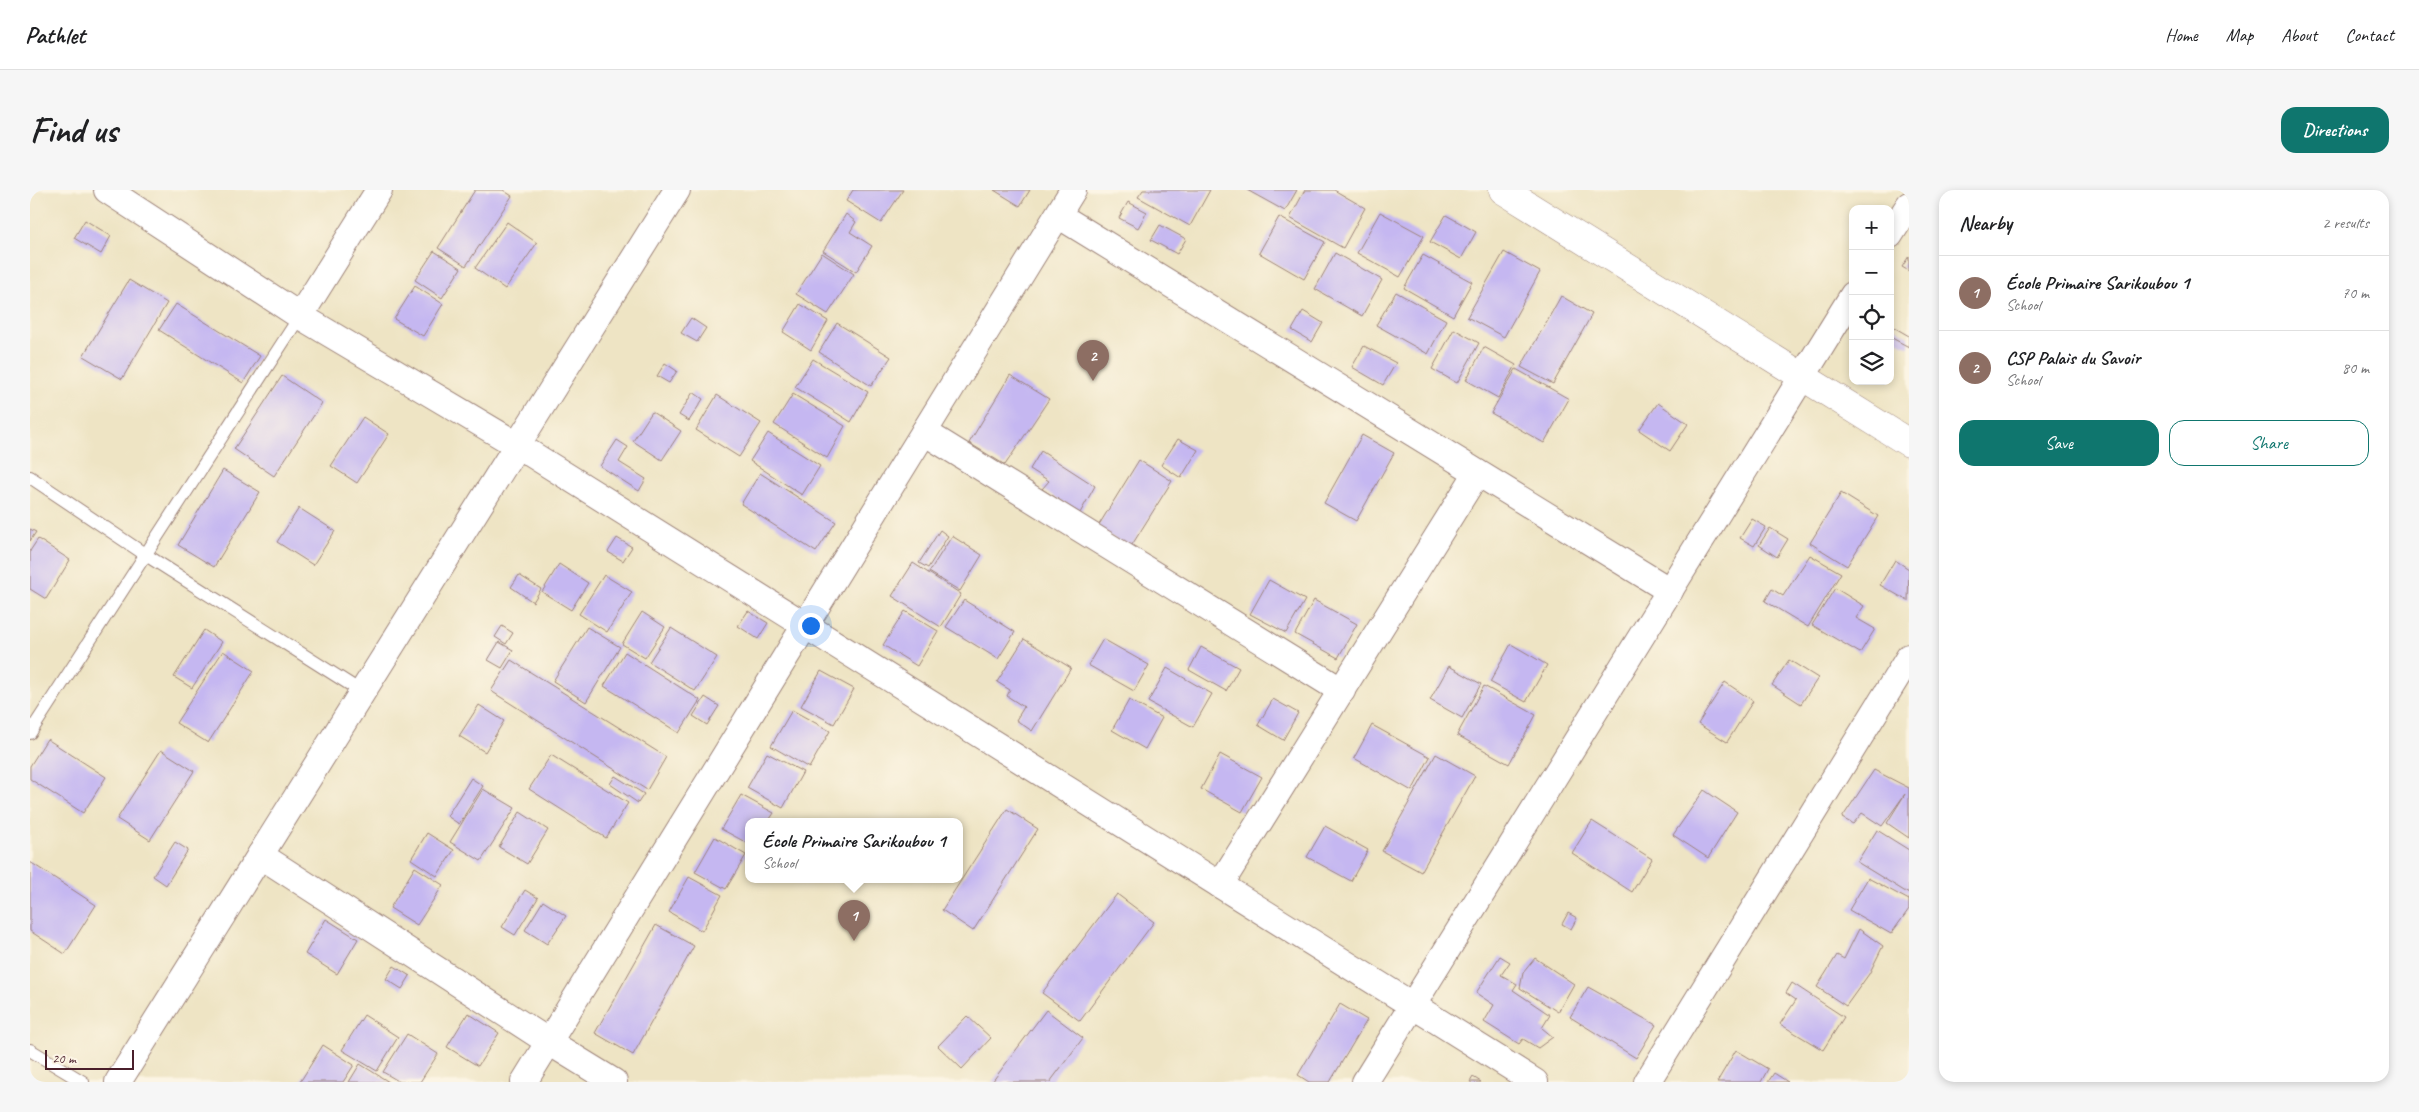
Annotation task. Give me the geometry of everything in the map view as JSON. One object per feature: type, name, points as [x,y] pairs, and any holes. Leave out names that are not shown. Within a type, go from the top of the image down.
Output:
[{"type":"street","points":[[107,190],[300,316],[517,445],[1535,1082]]},
{"type":"street","points":[[300,316],[379,190]]},
{"type":"street","points":[[118,1082],[677,190]]},
{"type":"street","points":[[524,1082],[1073,190]]},
{"type":"street","points":[[1503,190],[1909,443]]},
{"type":"street","points":[[1894,228],[1909,204]]},
{"type":"street","points":[[1058,215],[1670,591]]},
{"type":"street","points":[[1365,1082],[1849,301]]},
{"type":"street","points":[[924,432],[1342,691]]},
{"type":"street","points":[[1220,885],[1477,473]]},
{"type":"street","points":[[1647,1082],[1909,657]]},
{"type":"street","points":[[260,855],[614,1082]]},
{"type":"lane","points":[[30,734],[300,316]]},
{"type":"lane","points":[[30,476],[146,555],[362,692]]},
{"type":"lane","points":[[30,1050],[83,1082]]},
{"type":"building","points":[[475,190],[503,190],[512,196],[466,266],[438,248]]},
{"type":"building","points":[[853,190],[903,190],[881,223],[846,201]]},
{"type":"building","points":[[994,190],[1030,190],[1020,206]]},
{"type":"building","points":[[1143,190],[1210,190],[1190,226],[1138,197]]},
{"type":"building","points":[[1247,190],[1297,190],[1285,211]]},
{"type":"building","points":[[1305,190],[1334,190],[1365,208],[1343,248],[1290,218]]},
{"type":"building","points":[[1128,202],[1147,212],[1138,228],[1119,218]]},
{"type":"building","points":[[1380,212],[1424,236],[1400,277],[1357,253]]},
{"type":"building","points":[[846,214],[856,222],[850,232],[872,246],[856,272],[823,251]]},
{"type":"building","points":[[1446,215],[1476,232],[1461,259],[1430,242]]},
{"type":"building","points":[[1279,217],[1325,242],[1304,279],[1259,253]]},
{"type":"building","points":[[85,220],[111,236],[101,254],[74,238]]},
{"type":"building","points":[[507,222],[537,243],[505,289],[475,268]]},
{"type":"building","points":[[1160,225],[1186,239],[1177,254],[1151,240]]},
{"type":"building","points":[[434,251],[461,268],[442,298],[415,280]]},
{"type":"building","points":[[1504,252],[1540,272],[1504,337],[1467,317]]},
{"type":"building","points":[[822,253],[854,274],[828,314],[796,294]]},
{"type":"building","points":[[1335,253],[1382,280],[1362,316],[1315,289]]},
{"type":"building","points":[[1423,255],[1472,282],[1453,316],[1404,288]]},
{"type":"building","points":[[1909,256],[1909,271],[1902,267]]},
{"type":"building","points":[[129,280],[167,303],[122,379],[83,356]]},
{"type":"building","points":[[415,286],[443,304],[423,336],[394,319]]},
{"type":"building","points":[[1396,292],[1446,320],[1428,354],[1376,325]]},
{"type":"building","points":[[1561,296],[1592,314],[1553,384],[1521,367]]},
{"type":"building","points":[[176,304],[260,356],[243,383],[159,330]]},
{"type":"building","points":[[800,304],[828,321],[811,350],[783,332]]},
{"type":"building","points":[[1303,311],[1323,323],[1312,342],[1292,330]]},
{"type":"building","points":[[691,318],[706,328],[697,342],[681,333]]},
{"type":"building","points":[[837,323],[891,357],[871,386],[819,352]]},
{"type":"building","points":[[1894,327],[1909,336],[1909,347],[1894,339]]},
{"type":"building","points":[[1454,329],[1479,343],[1457,383],[1432,369]]},
{"type":"building","points":[[1364,346],[1396,363],[1383,385],[1352,367]]},
{"type":"building","points":[[1484,347],[1516,365],[1498,398],[1466,380]]},
{"type":"building","points":[[813,359],[868,392],[851,422],[795,387]]},
{"type":"building","points":[[665,363],[677,371],[669,383],[657,376]]},
{"type":"building","points":[[1516,369],[1569,399],[1544,443],[1491,413]]},
{"type":"building","points":[[1010,375],[1049,399],[1005,465],[969,443]]},
{"type":"building","points":[[282,376],[322,403],[274,476],[234,449]]},
{"type":"building","points":[[693,392],[703,399],[689,421],[679,415]]},
{"type":"building","points":[[793,394],[845,426],[827,458],[774,424]]},
{"type":"building","points":[[717,395],[761,423],[739,457],[696,430]]},
{"type":"building","points":[[1658,403],[1688,424],[1670,451],[1639,430]]},
{"type":"building","points":[[652,412],[681,431],[662,460],[633,441]]},
{"type":"building","points":[[363,417],[389,434],[357,483],[331,466]]},
{"type":"building","points":[[768,433],[820,466],[802,495],[750,461]]},
{"type":"building","points":[[1362,435],[1394,453],[1356,521],[1324,503]]},
{"type":"building","points":[[1178,439],[1198,450],[1181,478],[1161,465]]},
{"type":"building","points":[[617,440],[628,447],[619,462],[646,479],[639,491],[600,466]]},
{"type":"building","points":[[1041,451],[1095,486],[1080,513],[1042,489],[1049,481],[1030,469]]},
{"type":"building","points":[[1139,460],[1172,481],[1130,548],[1097,528]]},
{"type":"building","points":[[223,470],[260,492],[214,567],[178,545]]},
{"type":"building","points":[[760,473],[836,522],[816,552],[741,504]]},
{"type":"building","points":[[1841,493],[1878,516],[1847,566],[1810,543]]},
{"type":"building","points":[[299,508],[335,531],[313,565],[277,542]]},
{"type":"building","points":[[1752,519],[1766,527],[1754,546],[1740,538]]},
{"type":"building","points":[[1770,528],[1788,539],[1777,557],[1759,545]]},
{"type":"building","points":[[30,529],[36,532],[30,541]]},
{"type":"building","points":[[940,530],[948,536],[928,568],[919,563]]},
{"type":"building","points":[[952,536],[982,555],[960,591],[929,572]]},
{"type":"building","points":[[617,538],[632,547],[623,561],[608,552]]},
{"type":"building","points":[[38,539],[70,560],[46,599],[30,589],[30,551]]},
{"type":"building","points":[[1810,555],[1841,573],[1808,627],[1765,601],[1772,589],[1783,596]]},
{"type":"building","points":[[1895,560],[1909,569],[1908,601],[1880,585]]},
{"type":"building","points":[[913,563],[961,594],[941,627],[892,596]]},
{"type":"building","points":[[559,564],[588,583],[571,610],[542,592]]},
{"type":"building","points":[[519,575],[541,589],[533,602],[511,587]]},
{"type":"building","points":[[604,575],[632,592],[607,632],[579,614]]},
{"type":"building","points":[[1269,580],[1305,600],[1286,633],[1250,614]]},
{"type":"building","points":[[1835,588],[1864,606],[1856,618],[1875,629],[1860,653],[1812,625]]},
{"type":"building","points":[[964,600],[1015,632],[998,659],[946,627]]},
{"type":"building","points":[[1314,600],[1357,624],[1338,658],[1295,634]]},
{"type":"building","points":[[748,611],[768,623],[758,639],[738,626]]},
{"type":"building","points":[[905,611],[938,631],[917,666],[883,645]]},
{"type":"building","points":[[642,612],[665,627],[645,658],[622,644]]},
{"type":"building","points":[[502,626],[513,633],[506,644],[495,637]]},
{"type":"building","points":[[587,627],[620,647],[586,702],[553,681]]},
{"type":"building","points":[[671,628],[717,657],[695,691],[649,662]]},
{"type":"building","points":[[204,630],[222,642],[192,688],[174,677]]},
{"type":"building","points":[[1024,639],[1071,668],[1032,731],[1016,720],[1024,707],[1007,696],[1010,690],[997,682]]},
{"type":"building","points":[[1103,639],[1149,665],[1134,691],[1088,665]]},
{"type":"building","points":[[499,642],[513,650],[502,668],[488,660]]},
{"type":"building","points":[[1511,644],[1547,665],[1526,702],[1490,682]]},
{"type":"building","points":[[1201,647],[1239,668],[1226,691],[1189,670]]},
{"type":"building","points":[[223,651],[254,671],[208,743],[176,723]]},
{"type":"building","points":[[625,652],[700,700],[679,733],[604,686]]},
{"type":"building","points":[[511,660],[666,757],[647,790],[491,691]]},
{"type":"building","points":[[1789,660],[1818,678],[1801,704],[1772,685]]},
{"type":"building","points":[[1449,666],[1481,684],[1462,718],[1430,700]]},
{"type":"building","points":[[1167,668],[1212,694],[1193,727],[1148,702]]},
{"type":"building","points":[[821,671],[854,689],[834,724],[801,706]]},
{"type":"building","points":[[1725,682],[1753,701],[1727,742],[1698,724]]},
{"type":"building","points":[[1484,686],[1536,715],[1509,764],[1457,735]]},
{"type":"building","points":[[705,697],[719,706],[707,725],[693,716]]},
{"type":"building","points":[[1273,699],[1298,713],[1283,740],[1258,725]]},
{"type":"building","points":[[1129,700],[1162,718],[1145,749],[1112,730]]},
{"type":"building","points":[[479,705],[504,721],[485,752],[459,736]]},
{"type":"building","points":[[792,710],[830,731],[809,768],[771,746]]},
{"type":"building","points":[[1372,725],[1430,757],[1412,791],[1354,758]]},
{"type":"building","points":[[47,739],[106,777],[83,813],[30,779],[30,766]]},
{"type":"building","points":[[161,750],[194,771],[150,840],[117,819]]},
{"type":"building","points":[[767,753],[803,772],[783,808],[747,788]]},
{"type":"building","points":[[1220,754],[1262,777],[1242,812],[1201,789]]},
{"type":"building","points":[[1436,754],[1475,776],[1421,872],[1382,851]]},
{"type":"building","points":[[551,755],[628,803],[606,838],[529,789]]},
{"type":"building","points":[[1874,770],[1909,788],[1909,838],[1887,823],[1905,794],[1882,826],[1862,813],[1853,824],[1842,818]]},
{"type":"building","points":[[615,776],[644,794],[638,803],[610,784]]},
{"type":"building","points":[[471,778],[483,786],[459,824],[447,816]]},
{"type":"building","points":[[483,789],[515,808],[481,861],[450,842]]},
{"type":"building","points":[[1704,790],[1737,812],[1708,858],[1673,835]]},
{"type":"building","points":[[741,795],[774,813],[771,818],[745,818],[745,842],[721,829]]},
{"type":"building","points":[[1007,809],[1038,829],[973,931],[942,910],[959,883],[963,883],[963,877]]},
{"type":"building","points":[[520,812],[548,830],[527,864],[499,847]]},
{"type":"building","points":[[1592,821],[1652,859],[1632,892],[1572,853]]},
{"type":"building","points":[[1325,826],[1368,850],[1351,881],[1307,857]]},
{"type":"building","points":[[1877,830],[1909,850],[1909,894],[1857,862]]},
{"type":"building","points":[[427,833],[454,850],[437,876],[411,859]]},
{"type":"building","points":[[715,837],[745,854],[726,889],[695,872]]},
{"type":"building","points":[[175,842],[188,850],[166,885],[153,876]]},
{"type":"building","points":[[30,862],[96,905],[65,954],[30,931]]},
{"type":"building","points":[[415,867],[443,885],[417,925],[390,908]]},
{"type":"building","points":[[689,877],[722,895],[702,931],[669,912]]},
{"type":"building","points":[[1868,878],[1909,900],[1909,909],[1891,934],[1849,910]]},
{"type":"building","points":[[525,890],[538,898],[515,935],[502,927]]},
{"type":"building","points":[[1117,894],[1154,922],[1080,1021],[1042,993]]},
{"type":"building","points":[[543,901],[566,916],[547,944],[525,930]]},
{"type":"building","points":[[1568,913],[1577,918],[1571,929],[1562,924]]},
{"type":"building","points":[[326,919],[358,939],[337,974],[305,954]]},
{"type":"building","points":[[656,925],[694,946],[633,1055],[595,1033]]},
{"type":"building","points":[[1859,929],[1883,946],[1869,974],[1846,1006],[1817,987],[1837,955],[1844,959]]},
{"type":"building","points":[[1500,956],[1510,962],[1501,975],[1517,984],[1513,990],[1550,1015],[1542,1028],[1553,1037],[1538,1048],[1523,1039],[1519,1044],[1484,1022],[1494,1005],[1476,993]]},
{"type":"building","points":[[1535,958],[1574,984],[1558,1012],[1520,988],[1523,973]]},
{"type":"building","points":[[394,966],[410,976],[402,989],[386,979]]},
{"type":"building","points":[[1792,983],[1844,1017],[1823,1050],[1780,1024],[1796,1000],[1786,993]]},
{"type":"building","points":[[1588,987],[1656,1025],[1636,1058],[1570,1017]]},
{"type":"building","points":[[1340,1004],[1367,1020],[1330,1082],[1309,1082],[1298,1075]]},
{"type":"building","points":[[1046,1010],[1083,1038],[1050,1082],[992,1082]]},
{"type":"building","points":[[468,1013],[499,1033],[478,1066],[447,1047]]},
{"type":"building","points":[[364,1015],[398,1037],[377,1071],[342,1050]]},
{"type":"building","points":[[967,1016],[991,1038],[962,1069],[938,1046]]},
{"type":"building","points":[[407,1034],[438,1054],[420,1082],[400,1082],[383,1072]]},
{"type":"building","points":[[323,1045],[354,1065],[343,1082],[300,1082]]},
{"type":"building","points":[[1736,1050],[1768,1069],[1761,1082],[1717,1082]]},
{"type":"building","points":[[360,1064],[389,1082],[349,1082]]},
{"type":"building","points":[[1774,1073],[1788,1082],[1768,1082]]},
{"type":"building","points":[[1473,1077],[1481,1082],[1470,1082]]},
{"type":"place","name":"CSP Palais du Savoir","points":[[1093,381]]},
{"type":"place","name":"École Primaire Sarikoubou 1","points":[[854,941]]}]
